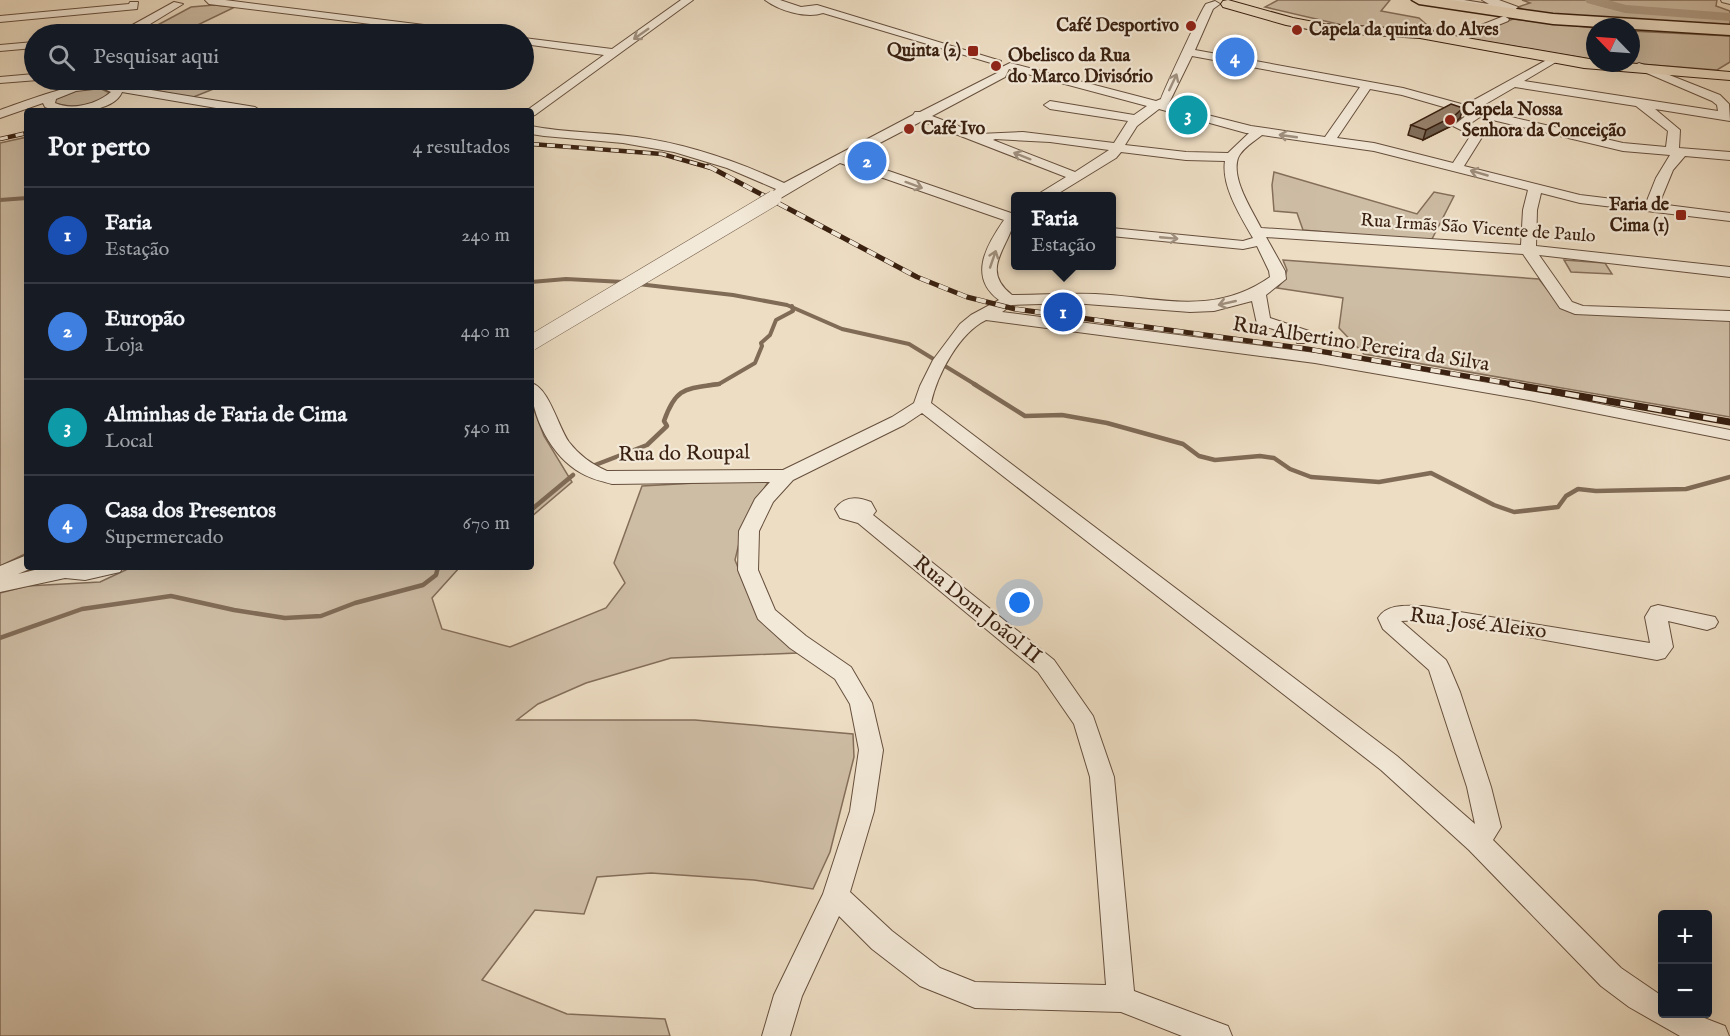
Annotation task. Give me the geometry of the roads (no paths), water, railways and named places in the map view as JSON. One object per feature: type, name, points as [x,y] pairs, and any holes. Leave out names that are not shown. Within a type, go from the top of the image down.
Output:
[{"type":"highway","points":[[1409,0],[1586,24]]},
{"type":"highway","points":[[1419,0],[1553,19],[1730,32]]},
{"type":"highway","points":[[1640,28],[1730,32]]},
{"type":"main road","points":[[1224,2],[1317,24],[1422,32],[1586,60]]},
{"type":"main road","points":[[1224,2],[1315,26],[1420,34],[1552,60],[1730,75]]},
{"type":"street","points":[[144,24],[185,3],[210,0],[395,24]]},
{"type":"street","points":[[534,110],[688,0]]},
{"type":"street","points":[[770,0],[817,9],[972,56],[985,72],[1001,75],[1007,68]]},
{"type":"street","points":[[784,0],[996,61],[1007,68],[1259,132],[1374,147],[1580,199],[1730,217]]},
{"type":"street","points":[[1443,0],[1511,10],[1513,7],[1487,0]]},
{"type":"street","points":[[1051,192],[1111,155],[1136,119],[1154,105],[1166,101],[1171,84],[1189,52],[1209,7],[1224,2]]},
{"type":"street","points":[[151,24],[185,3]]},
{"type":"street","points":[[0,19],[133,7],[134,4]]},
{"type":"street","points":[[1464,39],[1470,33],[1504,19]]},
{"type":"street","points":[[534,42],[614,53]]},
{"type":"street","points":[[0,48],[24,46]]},
{"type":"street","points":[[1189,52],[1403,92],[1559,133],[1640,149],[1730,156]]},
{"type":"street","points":[[1457,167],[1478,134],[1459,126],[1473,111],[1513,83],[1552,60]]},
{"type":"street","points":[[534,341],[807,175],[919,116],[985,72],[996,61]]},
{"type":"street","points":[[1513,83],[1727,116],[1723,104],[1716,98],[1642,68]]},
{"type":"street","points":[[0,80],[24,78]]},
{"type":"street","points":[[1328,142],[1366,86]]},
{"type":"street","points":[[62,108],[48,104],[48,101],[63,90]]},
{"type":"street","points":[[2,111],[68,90]]},
{"type":"street","points":[[102,105],[117,93],[114,90]]},
{"type":"street","points":[[141,90],[239,108]]},
{"type":"street","points":[[74,108],[145,97],[206,108]]},
{"type":"street","points":[[1639,102],[1674,130],[1677,153]]},
{"type":"street","points":[[1050,105],[1136,119]]},
{"type":"street","points":[[2,111],[24,110]]},
{"type":"street","points":[[919,116],[1077,177]]},
{"type":"street","points":[[534,130],[634,140],[672,147],[722,161],[772,182],[780,193]]},
{"type":"street","points":[[1011,223],[996,248],[989,269],[993,288],[1008,300],[1096,299],[1179,308],[1214,306],[1258,293],[1266,290],[1278,279],[1277,271],[1243,207],[1229,169],[1232,157],[1259,132]]},
{"type":"street","points":[[977,138],[1000,134],[1119,146],[1182,157],[1232,157]]},
{"type":"street","points":[[1640,149],[1657,158],[1668,170]]},
{"type":"street","points":[[1651,208],[1657,187],[1677,153]]},
{"type":"street","points":[[839,158],[1011,217]]},
{"type":"street","points":[[772,182],[807,175]]},
{"type":"street","points":[[1535,188],[1530,210],[1528,251],[1566,305],[1581,311],[1730,316]]},
{"type":"street","name":"Rua Irmãs São Vicente de Paulo","points":[[1116,232],[1243,245],[1259,237],[1528,251],[1730,272]]},
{"type":"street","points":[[1258,293],[1263,321],[1303,334],[1303,340]]},
{"type":"street","points":[[1008,300],[1002,306],[970,322],[963,330],[934,376],[922,398],[922,405],[1389,763],[1478,842],[1611,977],[1658,1009]]},
{"type":"street","name":"Rua Albertino Pereira da Silva","points":[[983,315],[1315,358],[1529,395],[1730,435]]},
{"type":"street","name":"Rua do Roupal","points":[[534,391],[538,394],[546,416],[560,442],[584,469],[597,476],[612,478],[786,476]]},
{"type":"street","points":[[776,1036],[788,994],[836,895],[862,811],[871,750],[861,703],[843,673],[798,642],[766,614],[748,570],[749,531],[765,499],[786,476],[898,421],[922,405]]},
{"type":"street","name":"Rua Dom Joãol II","points":[[862,516],[1046,666],[1084,722],[1102,777],[1121,999]]},
{"type":"street","points":[[0,574],[24,563]]},
{"type":"street","points":[[0,585],[56,570]]},
{"type":"street","points":[[65,570],[86,574],[101,570]]},
{"type":"street","name":"Rua José Aleixo","points":[[1478,842],[1488,827],[1479,786],[1449,692],[1438,666],[1391,624],[1389,618],[1399,614],[1423,614],[1517,627],[1657,652],[1662,647],[1656,617],[1658,612],[1707,622]]},
{"type":"street","points":[[836,895],[882,940],[930,977],[975,995],[1121,999],[1218,1036]]},
{"type":"street","points":[[1674,1018],[1715,1036]]},
{"type":"waterway","points":[[1592,0],[1625,9],[1730,17]]},
{"type":"waterway","points":[[0,200],[24,198]]},
{"type":"waterway","points":[[534,282],[566,279],[624,282]]},
{"type":"waterway","points":[[638,284],[733,295],[792,307]]},
{"type":"waterway","points":[[719,384],[755,363],[762,346],[761,343],[770,335],[776,320],[793,311],[792,307]]},
{"type":"waterway","points":[[792,307],[842,329],[909,344],[976,385]]},
{"type":"waterway","points":[[590,467],[647,445],[667,426],[664,421],[668,410],[683,392],[719,384]]},
{"type":"waterway","points":[[709,385],[719,384]]},
{"type":"waterway","points":[[974,384],[1025,416],[1062,415],[1107,423],[1183,444],[1199,456],[1215,460],[1260,456],[1274,458],[1290,469],[1311,477],[1379,482],[1431,473],[1494,505],[1514,512],[1558,507],[1566,496],[1578,489],[1596,491],[1686,489],[1730,477]]},
{"type":"waterway","points":[[534,508],[573,475]]},
{"type":"waterway","points":[[0,638],[82,609],[171,596],[234,610],[285,618],[321,616],[355,603],[423,585],[436,575],[437,570]]},
{"type":"railway","points":[[0,139],[24,134]]},
{"type":"railway","points":[[534,144],[662,154],[711,168]]},
{"type":"railway","points":[[708,166],[917,277],[967,297],[1015,309],[1308,349],[1519,385]]},
{"type":"railway","points":[[1510,384],[1730,422]]},
{"type":"place","name":"Café Desportivo","points":[[1191,26]]},
{"type":"place","name":"Capela da quinta do Alves","points":[[1297,30]]},
{"type":"place","name":"Quinta (2)","points":[[973,51]]},
{"type":"place","name":"Casa dos Presentos","points":[[1235,57]]},
{"type":"place","name":"Obelisco da Rua do Marco Divisório","points":[[996,66]]},
{"type":"place","name":"Alminhas de Faria de Cima","points":[[1188,115]]},
{"type":"place","name":"Capela Nossa Senhora da Conceição","points":[[1450,120]]},
{"type":"place","name":"Café Ivo","points":[[909,129]]},
{"type":"place","name":"Europão","points":[[867,161]]},
{"type":"place","name":"Faria de Cima (1)","points":[[1681,215]]},
{"type":"place","name":"Faria","points":[[1063,312]]}]
